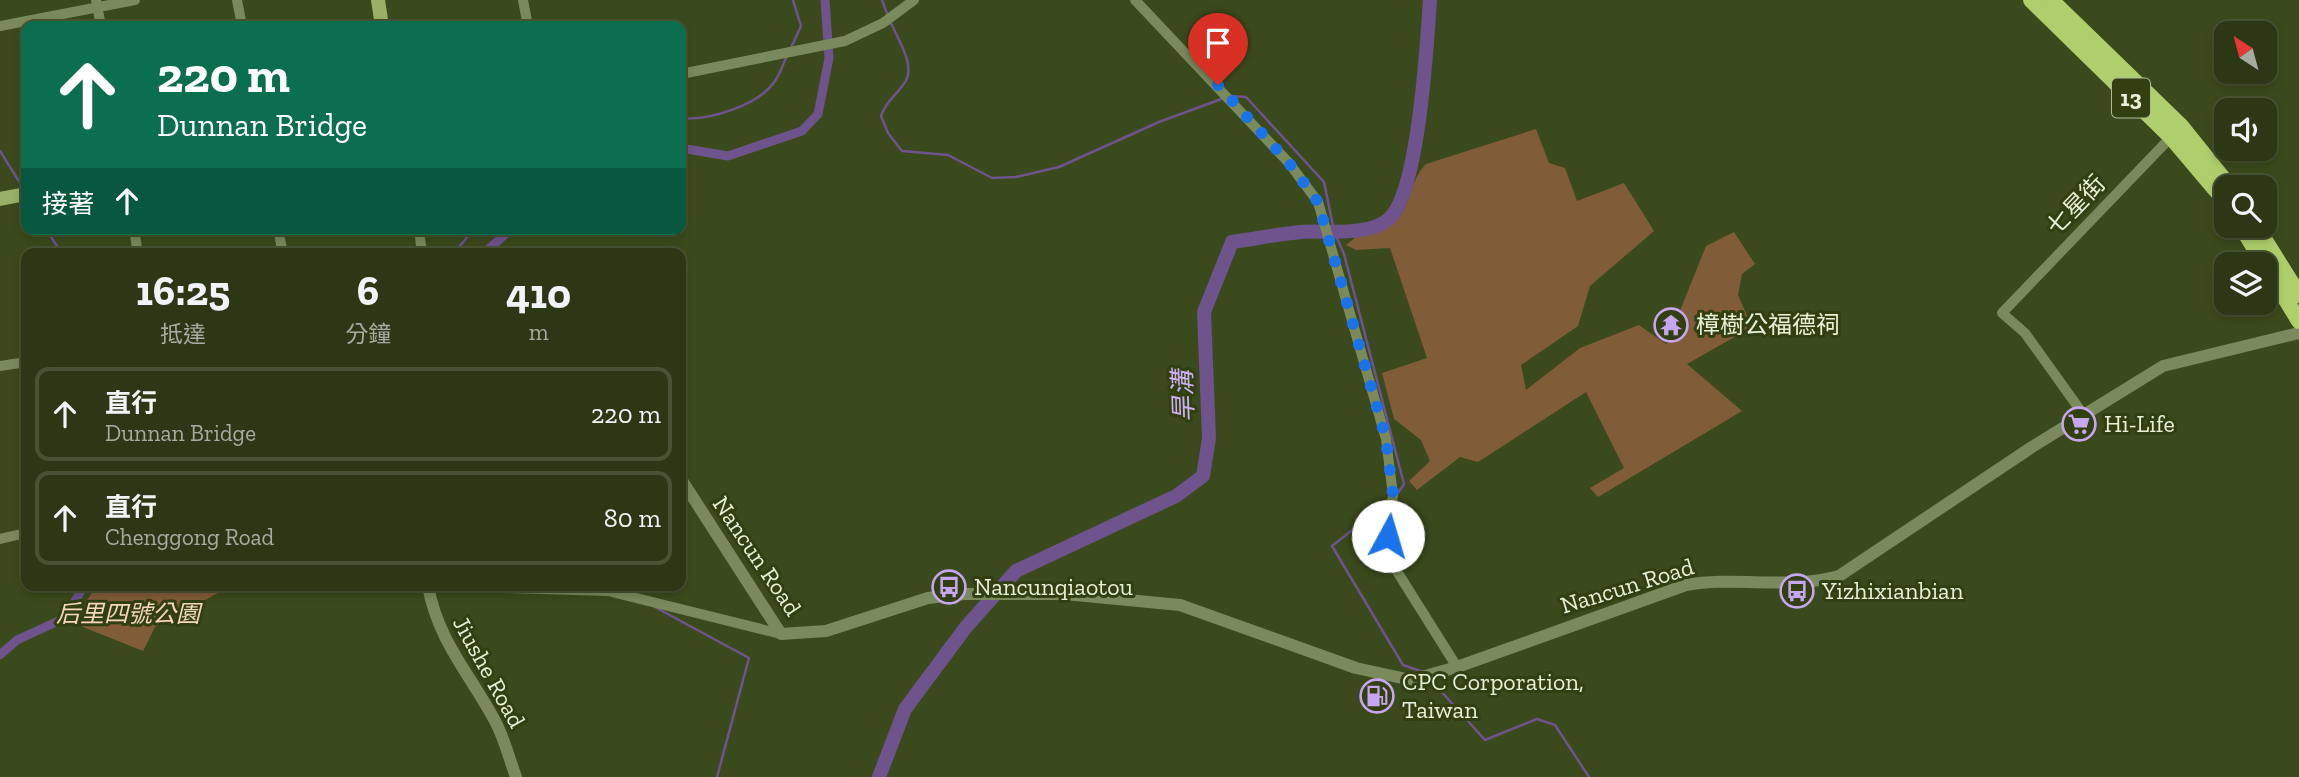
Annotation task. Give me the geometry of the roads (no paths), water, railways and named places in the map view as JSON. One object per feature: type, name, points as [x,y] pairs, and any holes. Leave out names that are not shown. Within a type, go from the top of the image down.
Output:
[{"type":"main road","points":[[378,0],[381,21]]},
{"type":"main road","name":"13","points":[[2031,0],[2176,132],[2214,185]]},
{"type":"main road","name":"13","points":[[2051,0],[2218,175]]},
{"type":"main road","points":[[0,199],[21,195]]},
{"type":"main road","points":[[2263,238],[2299,295]]},
{"type":"main road","points":[[2277,285],[2299,320]]},
{"type":"street","points":[[22,21],[97,4],[135,0]]},
{"type":"street","points":[[237,0],[241,21]]},
{"type":"street","points":[[523,0],[527,21]]},
{"type":"street","points":[[686,73],[845,41],[883,23],[915,0]]},
{"type":"street","points":[[1136,0],[1190,54],[1304,181],[1318,202],[1386,439],[1393,495],[1388,536],[1393,565],[1457,667]]},
{"type":"street","points":[[0,26],[21,21]]},
{"type":"street","name":"七星街","points":[[2083,414],[2025,333],[2002,313],[2176,132]]},
{"type":"street","name":"Nancun Road","points":[[686,487],[781,634],[826,631],[928,598],[1006,593],[1065,594],[1180,605],[1385,676],[1411,680],[1457,667],[1686,585],[1710,582],[1814,583],[1839,576],[2083,414],[2163,366],[2299,333]]},
{"type":"street","points":[[0,366],[21,363]]},
{"type":"street","points":[[0,539],[21,534]]},
{"type":"street","name":"Jiushe Road","points":[[429,591],[433,615],[495,720],[510,751],[513,776]]},
{"type":"street","points":[[608,591],[781,634]]},
{"type":"waterway","points":[[790,50],[801,26],[793,0]]},
{"type":"waterway","points":[[686,149],[728,156],[802,131],[818,114],[829,58],[825,0]]},
{"type":"waterway","points":[[882,0],[888,16]]},
{"type":"waterway","name":"旱溝","points":[[879,777],[905,709],[966,627],[1016,571],[1176,496],[1203,476],[1209,438],[1204,312],[1232,242],[1301,232],[1346,232],[1380,225],[1389,219],[1399,204],[1408,179],[1414,149],[1424,81],[1430,0]]},
{"type":"waterway","points":[[891,23],[908,62],[908,71],[903,85],[881,116],[888,133],[902,151],[948,155],[992,178],[1016,177],[1059,167],[1159,122],[1224,98]]},
{"type":"waterway","points":[[686,118],[719,114],[758,97],[775,81],[787,56]]},
{"type":"waterway","points":[[1230,96],[1246,97],[1324,182],[1334,231],[1344,254],[1404,484],[1396,496]]},
{"type":"waterway","points":[[0,151],[20,183]]},
{"type":"waterway","points":[[50,235],[58,248]]},
{"type":"waterway","points":[[458,248],[469,235]]},
{"type":"waterway","points":[[490,248],[504,235]]},
{"type":"waterway","points":[[1388,502],[1332,546],[1403,665],[1423,672]]},
{"type":"waterway","points":[[0,655],[17,640],[65,618],[81,591]]},
{"type":"waterway","points":[[653,606],[749,658],[717,777]]},
{"type":"waterway","points":[[1430,679],[1485,740],[1537,719],[1555,725],[1589,777]]},
{"type":"place","name":"樟樹公福德祠","points":[[1671,325]]},
{"type":"place","name":"Hi-Life","points":[[2079,424]]},
{"type":"place","name":"Nancunqiaotou","points":[[949,587]]},
{"type":"place","name":"Yizhixianbian","points":[[1797,591]]},
{"type":"place","name":"CPC Corporation, Taiwan","points":[[1377,696]]},
{"type":"park label","name":"后里四號公園","points":[[128,614]]}]
